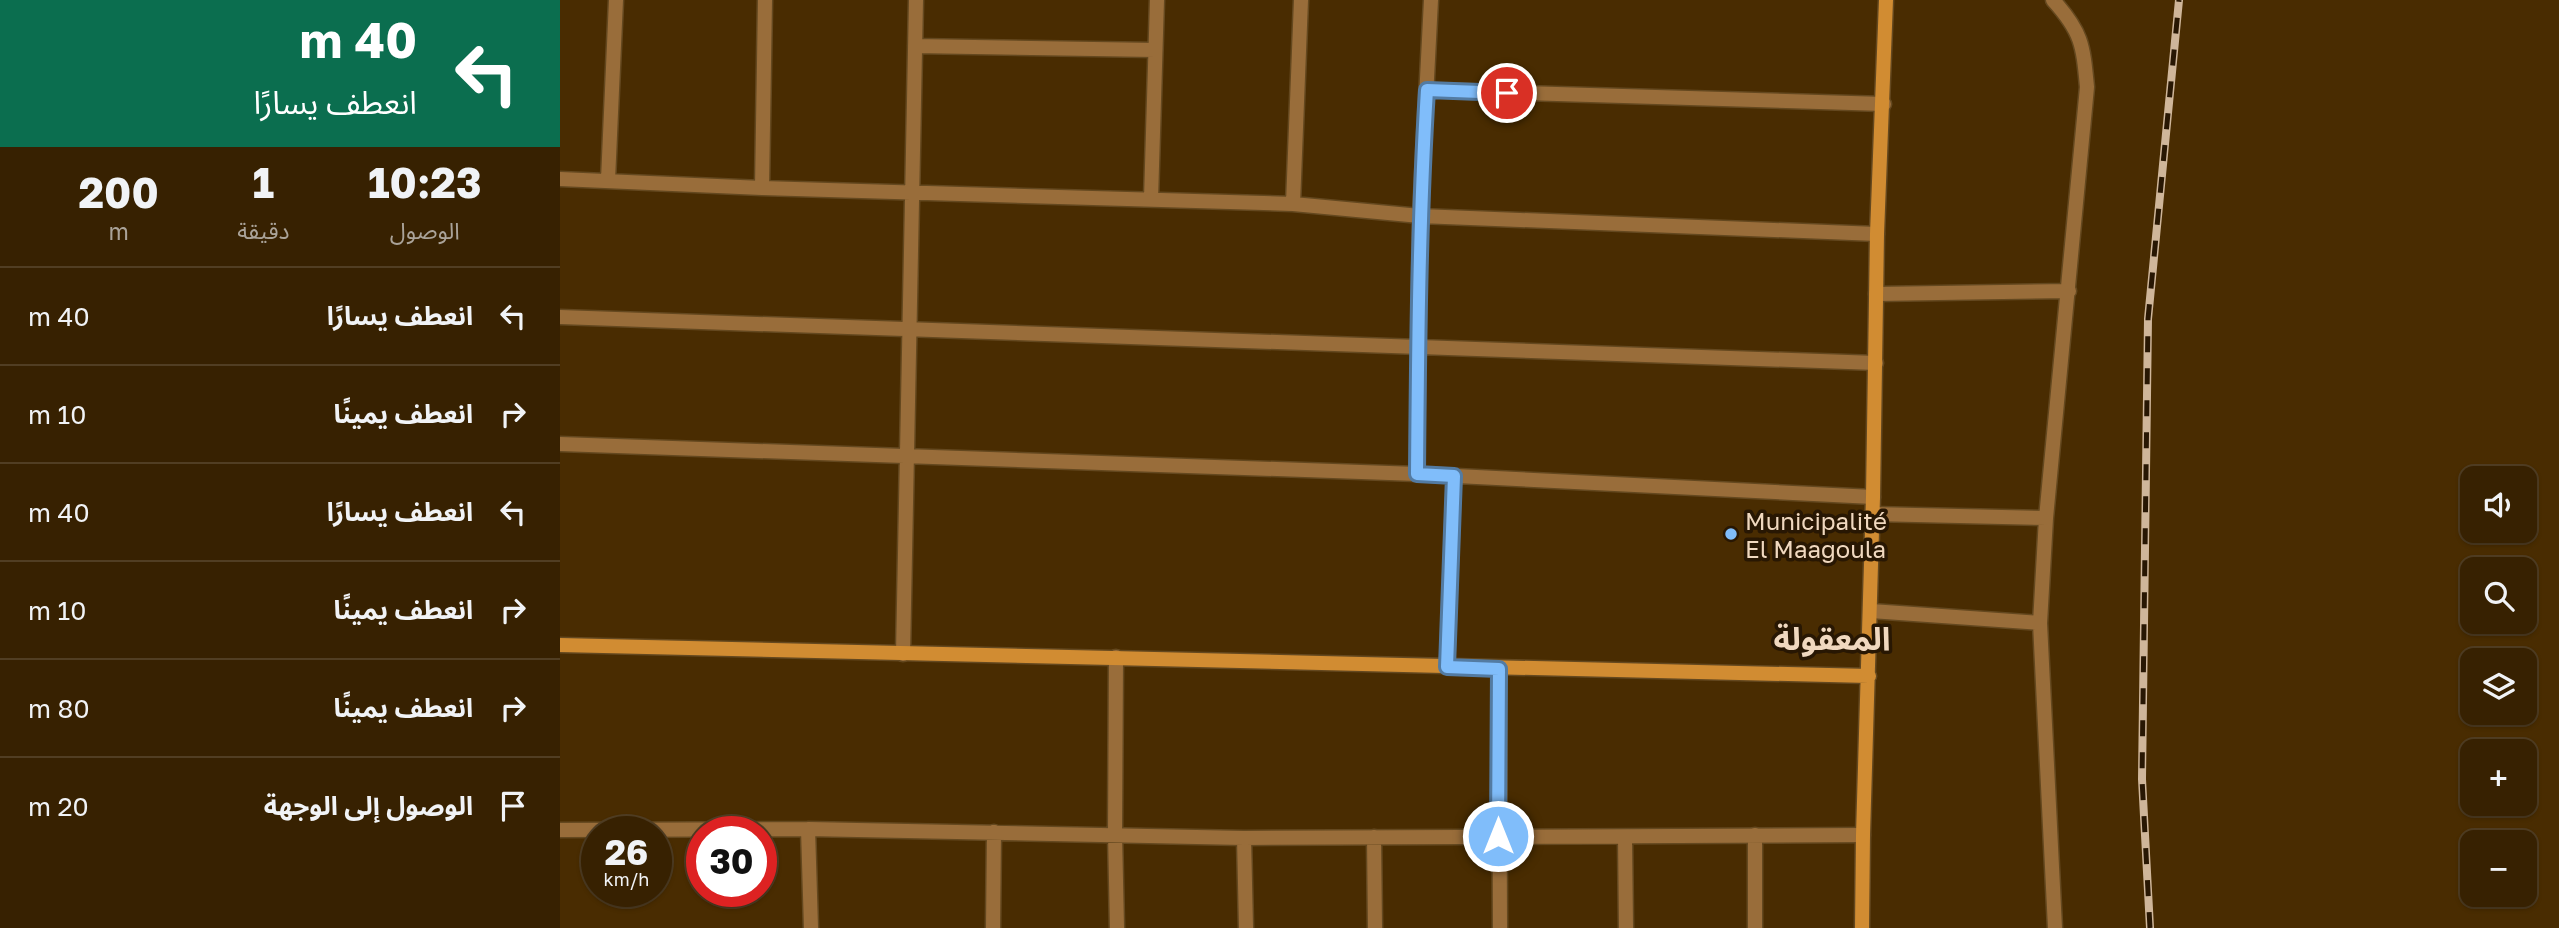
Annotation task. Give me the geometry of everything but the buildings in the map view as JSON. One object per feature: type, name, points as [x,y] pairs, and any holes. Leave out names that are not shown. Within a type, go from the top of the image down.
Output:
[{"type":"street","points":[[608,180],[616,0]]},
{"type":"street","points":[[762,188],[765,0]]},
{"type":"street","points":[[903,654],[910,193],[916,0]]},
{"type":"street","points":[[1151,198],[1157,0]]},
{"type":"street","points":[[1293,204],[1301,0]]},
{"type":"street","points":[[1417,474],[1420,216],[1431,0]]},
{"type":"street","points":[[1863,928],[1877,234],[1886,0]]},
{"type":"street","points":[[2053,0],[2070,19],[2082,43],[2087,87],[2046,518],[2040,623],[2055,928]]},
{"type":"street","points":[[915,46],[1156,50]]},
{"type":"street","points":[[1427,90],[1884,104]]},
{"type":"street","points":[[560,179],[910,193],[1151,198],[1293,204],[1420,216],[1877,234]]},
{"type":"street","points":[[1876,294],[2069,291]]},
{"type":"street","points":[[560,317],[1876,363]]},
{"type":"street","points":[[560,444],[1417,474],[1873,497]]},
{"type":"street","points":[[1447,667],[1454,476]]},
{"type":"street","points":[[1873,514],[2046,518]]},
{"type":"street","points":[[1871,611],[2040,623]]},
{"type":"street","points":[[560,645],[1869,676]]},
{"type":"street","points":[[1116,657],[1117,928]]},
{"type":"street","points":[[1499,669],[1500,928]]},
{"type":"street","points":[[560,830],[808,829],[1244,838],[1863,835]]},
{"type":"street","points":[[808,829],[811,928]]},
{"type":"street","points":[[992,928],[994,832]]},
{"type":"street","points":[[1755,835],[1755,928]]},
{"type":"street","points":[[1374,837],[1376,928]]},
{"type":"street","points":[[1625,837],[1626,928]]},
{"type":"street","points":[[1244,838],[1246,928]]},
{"type":"railway","points":[[2150,928],[2142,779],[2148,319],[2179,0]]},
{"type":"place","name":"Municipalité El Maagoula","points":[[1731,534]]},
{"type":"district","name":"المعقولة","points":[[1832,638]]},
{"type":"route","points":[[1498,836],[1499,669],[1447,667],[1454,476],[1417,474],[1418,345],[1420,216],[1427,90],[1507,93]]}]
